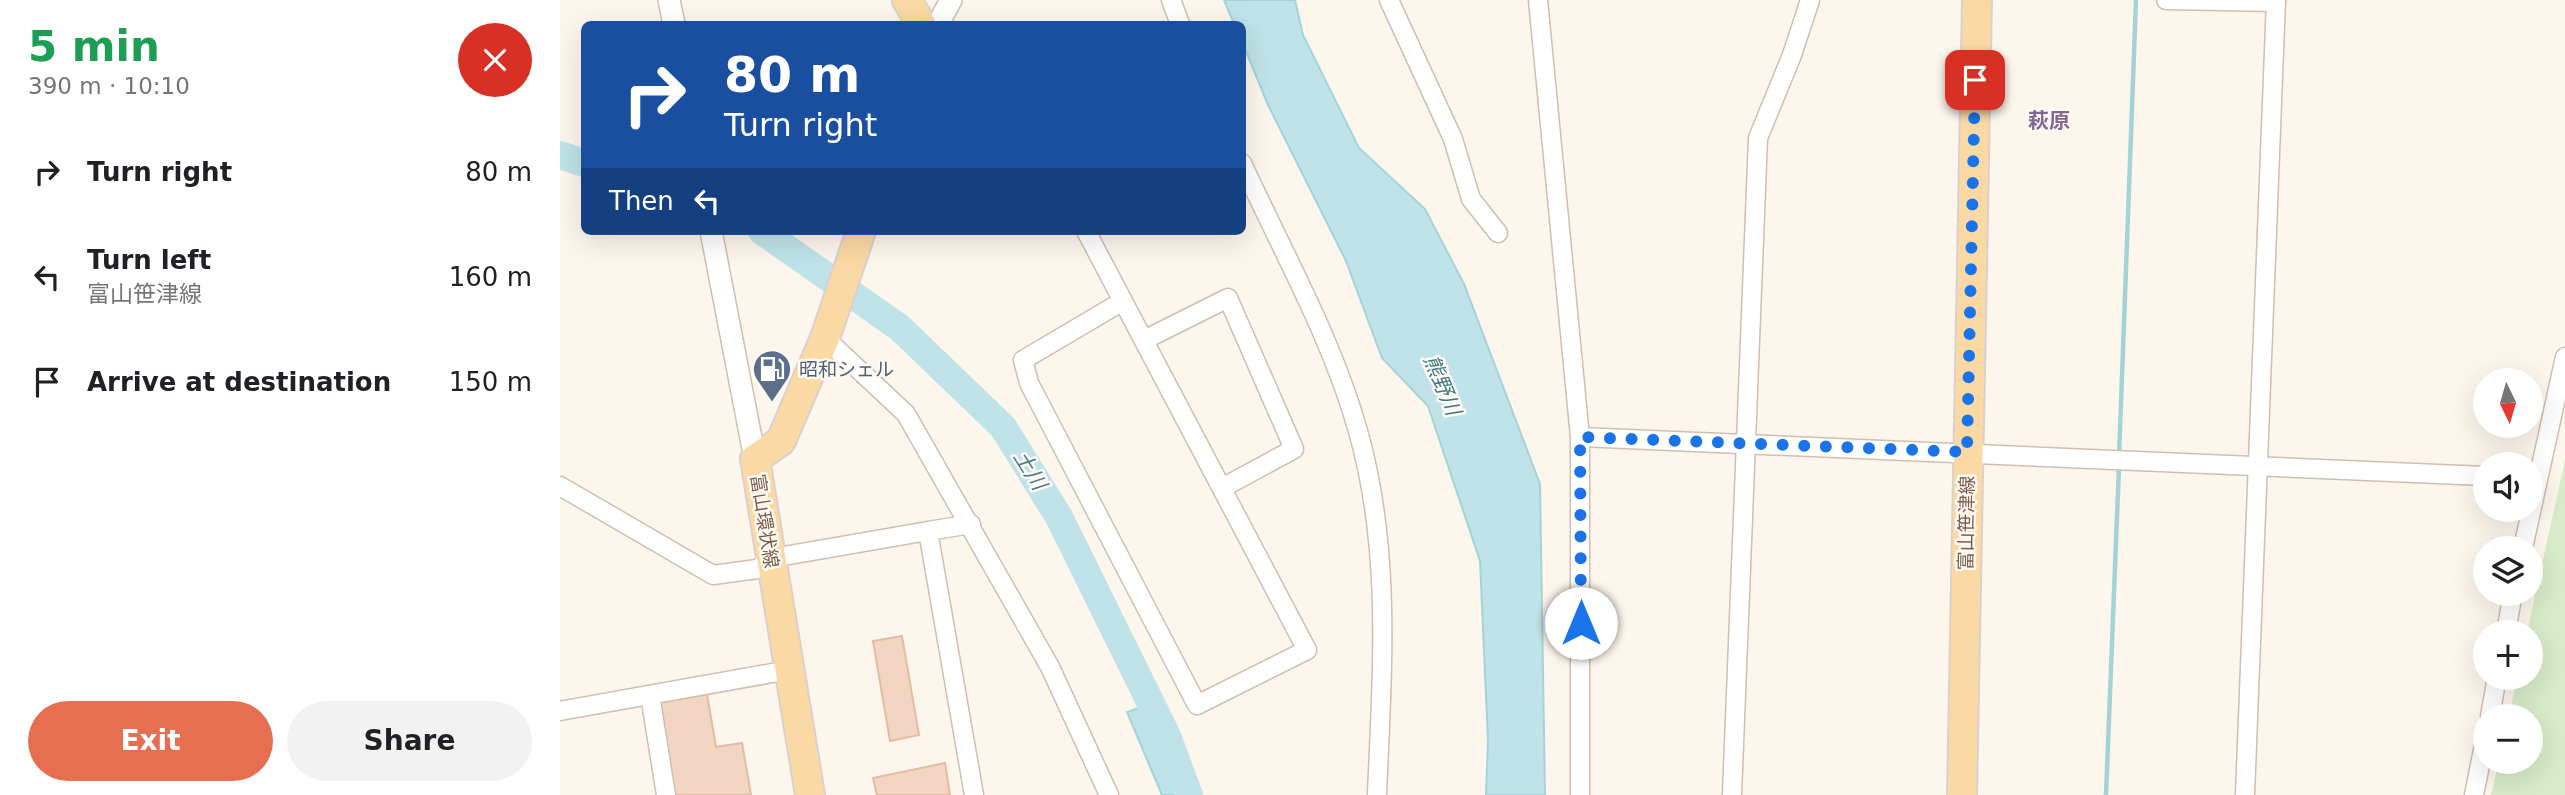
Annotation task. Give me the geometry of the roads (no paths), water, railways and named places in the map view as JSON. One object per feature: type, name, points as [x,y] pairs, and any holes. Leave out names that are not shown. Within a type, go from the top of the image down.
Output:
[{"type":"main road","points":[[907,0],[919,21]]},
{"type":"main road","name":"富山笹津線","points":[[1962,795],[1977,0]]},
{"type":"main road","name":"富山環状線","points":[[810,795],[755,458],[781,441],[827,332],[860,235]]},
{"type":"street","points":[[669,0],[673,21]]},
{"type":"street","points":[[940,21],[951,0]]},
{"type":"street","points":[[1171,0],[1179,21]]},
{"type":"street","points":[[1389,0],[1453,139],[1471,199],[1498,233]]},
{"type":"street","points":[[1538,0],[1580,437],[1580,795]]},
{"type":"street","points":[[1732,795],[1758,138],[1792,55],[1810,0]]},
{"type":"street","points":[[2166,0],[2276,1],[2245,795]]},
{"type":"street","points":[[1246,172],[1332,358],[1358,429],[1369,474],[1384,585],[1377,795]]},
{"type":"street","points":[[1088,235],[1144,340],[1307,650],[1197,705],[1029,383],[1023,360],[1123,301]]},
{"type":"street","points":[[713,239],[755,458]]},
{"type":"street","points":[[1144,340],[1228,298],[1294,449],[1222,488]]},
{"type":"street","points":[[827,332],[906,414],[1050,667],[1109,795]]},
{"type":"street","points":[[2526,536],[2565,357]]},
{"type":"street","points":[[1580,437],[2473,475]]},
{"type":"street","points":[[560,486],[713,575],[757,569],[772,558],[971,524]]},
{"type":"street","points":[[928,531],[974,795]]},
{"type":"street","points":[[560,711],[789,670]]},
{"type":"street","points":[[650,695],[666,795]]},
{"type":"street","points":[[2474,795],[2478,774]]},
{"type":"water","name":"熊野川","points":[[1224,0],[1295,0],[1303,35],[1359,148],[1425,209],[1464,284],[1540,484],[1545,795],[1486,795],[1488,740],[1480,561],[1428,406],[1382,358],[1346,261],[1268,105],[1246,51],[1246,21],[1233,21]]},
{"type":"water","points":[[1161,700],[1202,795],[1162,795],[1127,712]]},
{"type":"waterway","points":[[2119,457],[2136,0]]},
{"type":"waterway","name":"土川","points":[[560,155],[581,162]]},
{"type":"waterway","name":"土川","points":[[768,235],[900,328],[1003,427],[1059,517],[1167,736],[1189,795]]},
{"type":"waterway","points":[[2106,795],[2119,466]]},
{"type":"place","name":"昭和シェル","points":[[772,403]]},
{"type":"district","name":"萩原","points":[[2049,121]]}]
